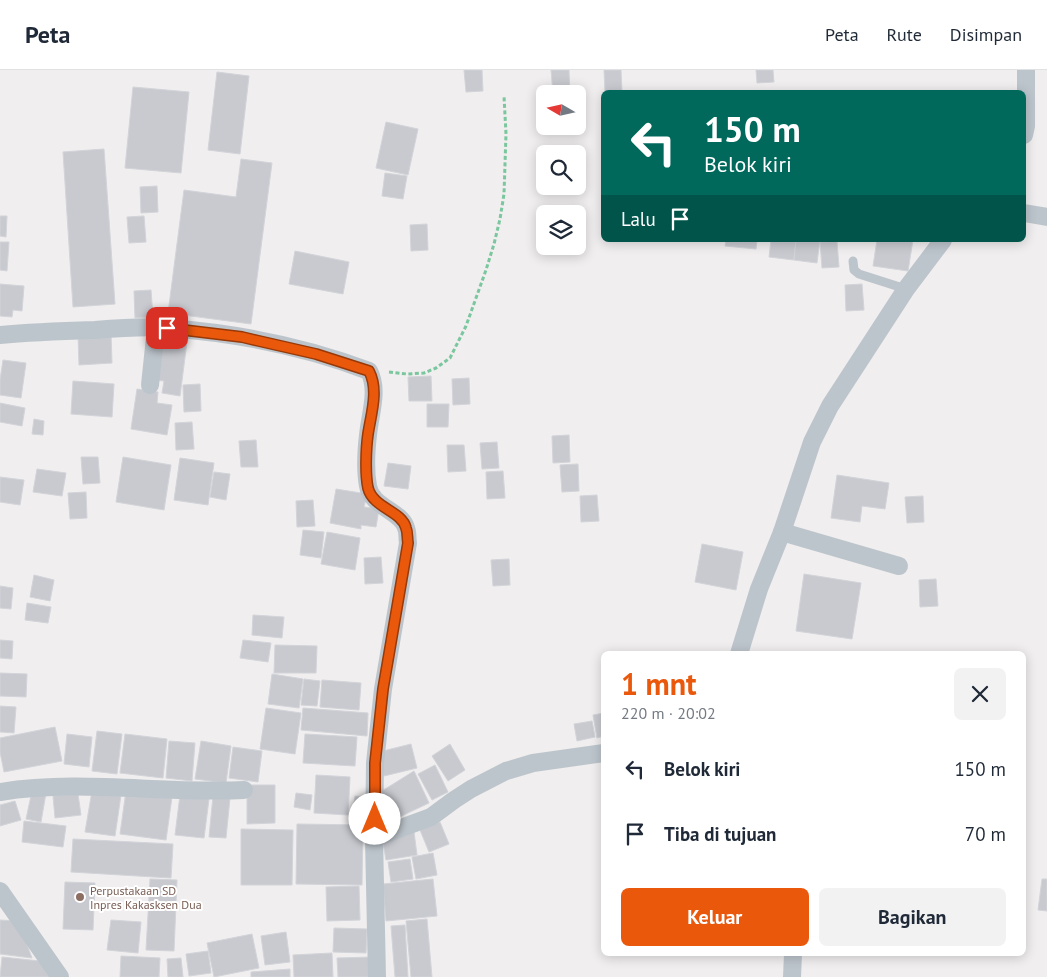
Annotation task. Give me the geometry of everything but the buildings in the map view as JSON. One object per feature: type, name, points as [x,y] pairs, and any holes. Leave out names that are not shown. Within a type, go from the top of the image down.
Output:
[{"type":"street","points":[[1026,70],[1026,126]]},
{"type":"street","points":[[1026,213],[1047,217]]},
{"type":"street","points":[[740,651],[759,589],[782,532],[812,442],[830,406],[906,289],[941,242]]},
{"type":"street","points":[[0,335],[121,328],[167,328],[242,337],[316,354],[369,371],[374,385],[374,394],[368,437],[366,475],[368,489],[380,504],[402,519],[406,527],[408,543],[383,689],[375,763],[374,838],[377,977]]},
{"type":"street","points":[[150,385],[156,328]]},
{"type":"street","points":[[782,532],[898,566]]},
{"type":"street","points":[[374,838],[431,817],[454,800],[506,771],[533,763],[601,753]]},
{"type":"street","points":[[0,792],[68,786],[213,792],[244,790]]},
{"type":"street","points":[[0,891],[60,977]]},
{"type":"street","points":[[792,977],[793,956]]},
{"type":"lane","points":[[853,261],[854,270],[859,274],[906,289]]},
{"type":"path","points":[[369,371],[407,374],[424,373],[436,368],[450,358],[466,326],[486,270],[500,219],[504,194],[506,134],[504,96]]},
{"type":"place","name":"Perpustakaan SD Inpres Kakasksen Dua","points":[[80,897]]},
{"type":"route","points":[[167,328],[242,337],[316,354],[369,371],[372,377],[374,394],[368,437],[366,475],[368,489],[380,504],[402,519],[406,527],[408,543],[383,689],[375,763],[375,819]]}]
